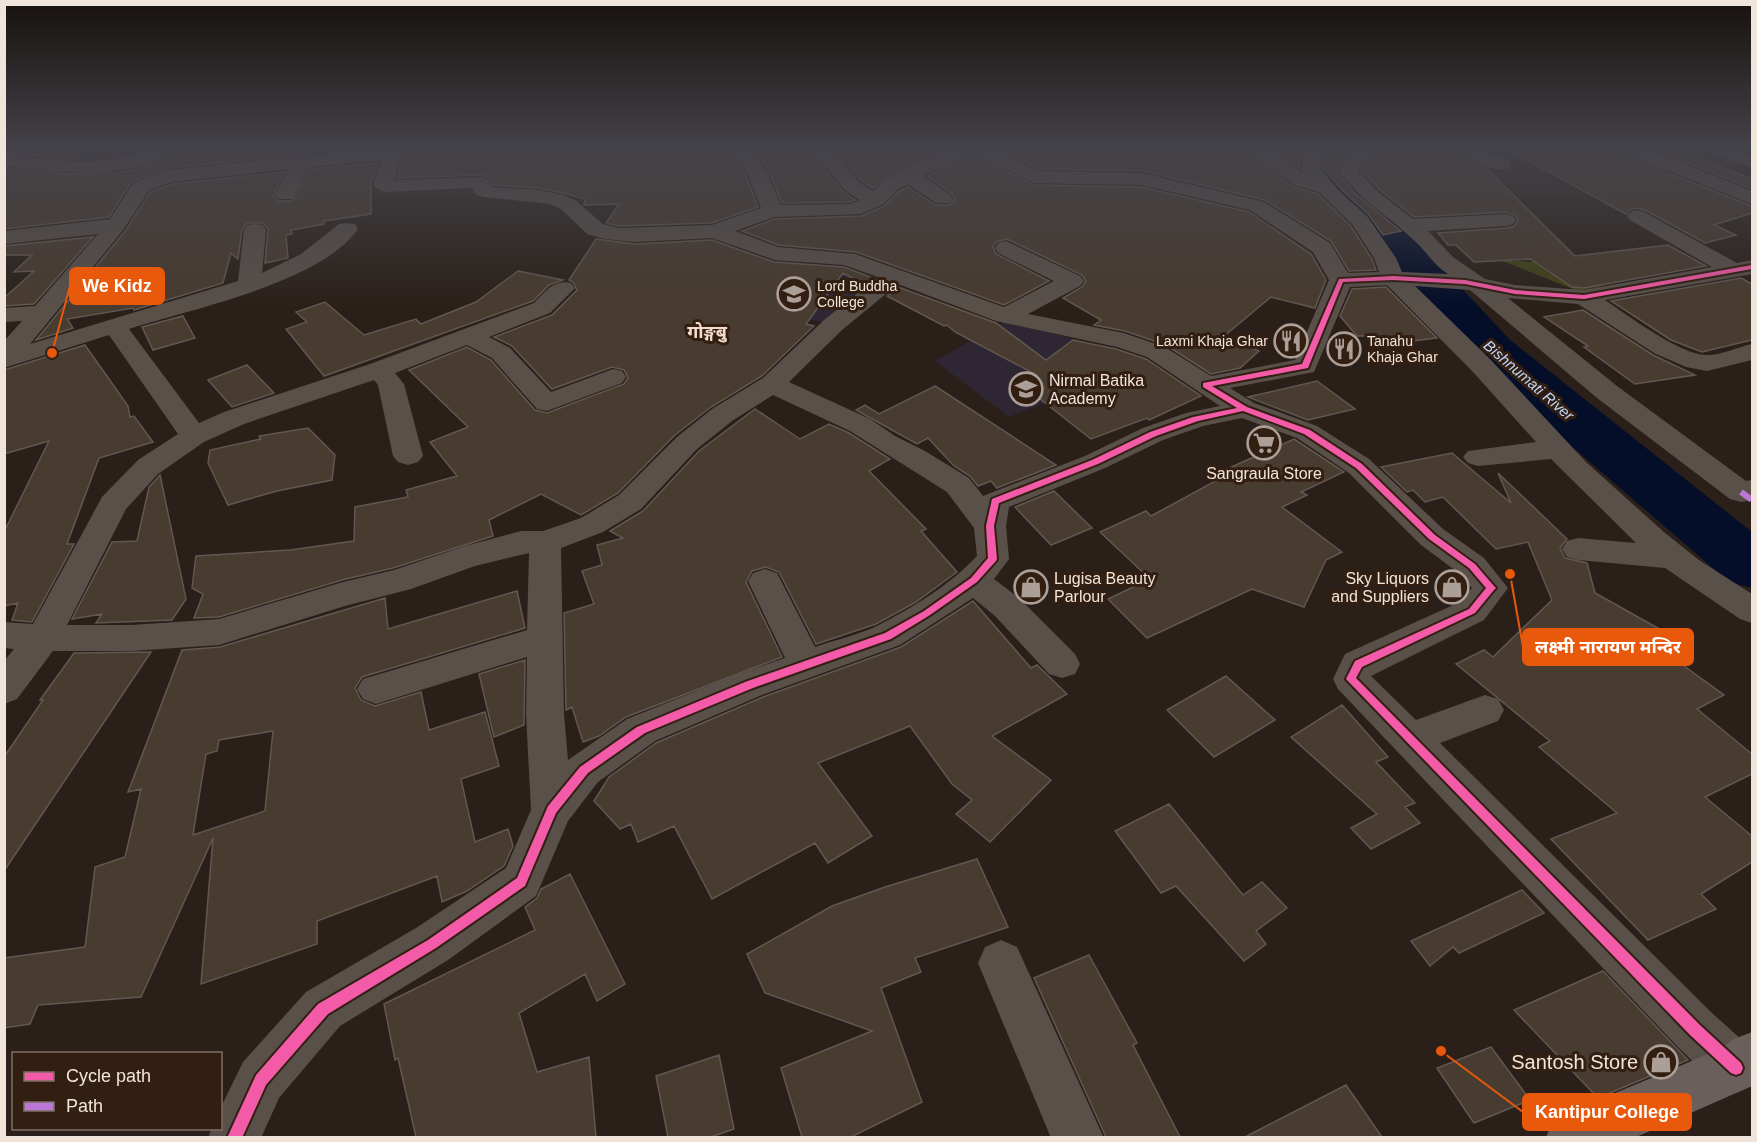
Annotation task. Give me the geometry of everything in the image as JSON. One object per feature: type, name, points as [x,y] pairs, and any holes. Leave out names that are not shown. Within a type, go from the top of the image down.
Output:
[{"type":"main road","points":[[1572,1137],[1744,1063]]},
{"type":"street","points":[[4,359],[117,225],[132,201]]},
{"type":"street","points":[[565,201],[571,203],[583,220],[596,230],[613,235],[714,231],[773,211],[853,210],[874,201]]},
{"type":"street","points":[[769,201],[773,211]]},
{"type":"street","points":[[1237,201],[1257,206],[1322,248],[1341,280]]},
{"type":"street","points":[[1341,201],[1360,220],[1384,258],[1401,279],[1576,469],[1674,557],[1712,586],[1752,610]]},
{"type":"street","points":[[1378,201],[1425,239],[1445,262],[1607,392],[1747,491]]},
{"type":"street","points":[[1636,216],[1743,268]]},
{"type":"street","points":[[1408,226],[1506,220]]},
{"type":"street","points":[[4,238],[117,225]]},
{"type":"street","points":[[4,359],[249,284],[305,263],[332,246],[347,229]]},
{"type":"street","points":[[249,284],[255,230]]},
{"type":"street","points":[[714,231],[775,253],[848,259],[896,274],[1005,316],[1124,341],[1156,352],[1244,409],[1307,432],[1359,466],[1432,537],[1472,566],[1491,588],[1472,611],[1358,664],[1351,679],[1695,1030],[1744,1063]]},
{"type":"street","points":[[1005,316],[1072,281],[1006,248]]},
{"type":"street","points":[[1341,280],[1401,279],[1471,283],[1534,294],[1584,297],[1743,268]]},
{"type":"street","points":[[4,635],[43,638],[132,638],[219,632],[343,594],[399,581],[465,557],[521,542],[545,542],[592,525],[630,502],[687,443],[722,415],[772,384],[833,325],[896,274]]},
{"type":"street","points":[[1206,385],[1305,366],[1341,280]]},
{"type":"street","points":[[4,689],[43,638],[113,504],[148,467],[194,436],[244,415],[379,370],[542,308],[563,288]]},
{"type":"street","points":[[1584,297],[1675,354],[1694,362],[1706,364],[1752,352]]},
{"type":"street","points":[[4,315],[42,313]]},
{"type":"street","points":[[114,325],[194,436]]},
{"type":"street","points":[[467,335],[501,353],[547,403],[613,377]]},
{"type":"street","points":[[379,370],[391,384],[408,456]]},
{"type":"street","points":[[772,384],[860,425],[958,485],[990,526]]},
{"type":"street","points":[[234,1137],[261,1080],[323,1009],[432,944],[521,882],[552,810],[584,770],[641,730],[749,685],[888,636],[927,613],[974,580],[993,559],[990,526],[995,501],[1095,462],[1153,434],[1196,419],[1244,409]]},
{"type":"street","points":[[1478,457],[1560,449]]},
{"type":"street","points":[[545,542],[544,714],[552,810]]},
{"type":"street","points":[[1578,549],[1674,557]]},
{"type":"street","points":[[974,580],[1007,607],[1062,664]]},
{"type":"street","points":[[765,581],[806,665]]},
{"type":"street","points":[[376,689],[544,638]]},
{"type":"street","points":[[1408,739],[1485,710]]},
{"type":"street","points":[[1001,963],[1078,1137]]},
{"type":"shaded area","name":"Lord Buddha College","points":[[781,258],[880,282],[824,323],[794,316],[705,307]]},
{"type":"shaded area","points":[[1500,260],[1567,264],[1604,286],[1578,291]]},
{"type":"shaded area","name":"Nirmal Batika Academy","points":[[1004,322],[1152,361],[1009,417],[935,361]]},
{"type":"building","points":[[4,201],[119,201],[109,217],[4,229]]},
{"type":"building","points":[[144,201],[371,201],[371,214],[324,221],[324,224],[291,230],[292,234],[286,235],[288,258],[265,263],[268,229],[263,223],[247,223],[242,230],[238,259],[231,253],[223,283],[134,310],[133,308],[67,319],[73,328],[36,340],[126,230]]},
{"type":"building","points":[[585,201],[756,201],[758,207],[712,223],[619,226],[606,223],[619,204],[584,205]]},
{"type":"building","points":[[781,201],[852,201],[850,202]]},
{"type":"building","points":[[889,201],[929,201],[935,205],[950,205],[953,201],[1203,201],[1249,212],[1311,254],[1326,280],[1315,308],[1271,297],[1223,337],[1259,351],[1240,368],[1211,374],[1166,345],[1125,331],[1094,325],[1101,320],[1063,298],[1082,287],[1086,281],[1082,275],[1007,239],[996,242],[993,247],[996,254],[1049,281],[1004,305],[856,252],[778,245],[742,231],[775,219],[861,216],[883,207]]},
{"type":"building","points":[[1267,201],[1326,201],[1350,225],[1372,259],[1376,270],[1349,271],[1331,241]]},
{"type":"building","points":[[1354,201],[1365,201],[1401,231],[1383,235],[1368,214]]},
{"type":"building","points":[[1394,201],[1520,201],[1575,256],[1668,245],[1706,266],[1584,288],[1572,287],[1530,259],[1474,262],[1456,245],[1448,245],[1438,233],[1507,228],[1514,226],[1518,221],[1515,215],[1506,212],[1414,217]]},
{"type":"building","points":[[1603,201],[1740,201],[1752,206],[1752,213],[1714,225],[1736,235],[1705,243],[1645,210],[1636,208],[1629,210],[1626,214]]},
{"type":"building","points":[[93,237],[34,304],[4,306],[4,298],[34,271],[14,272],[32,255],[4,255],[4,246]]},
{"type":"building","points":[[596,239],[635,244],[712,240],[774,262],[844,267],[873,278],[865,285],[843,273],[806,324],[814,326],[762,376],[711,407],[675,435],[618,493],[581,515],[541,494],[489,520],[493,536],[393,568],[342,580],[219,617],[194,618],[203,594],[192,588],[196,556],[290,550],[354,541],[355,507],[408,497],[406,490],[457,476],[430,442],[468,427],[409,370],[467,347],[491,360],[535,410],[547,413],[624,384],[628,378],[624,370],[612,367],[552,389],[512,346],[494,337],[552,315],[577,290],[573,282],[569,280]]},
{"type":"building","points":[[518,271],[563,280],[549,285],[533,301],[324,376],[286,329],[307,322],[296,312],[325,302],[364,335],[416,319],[421,324],[476,302]]},
{"type":"building","points":[[1741,278],[1752,284],[1752,340],[1702,352],[1671,340],[1611,301]]},
{"type":"building","points":[[898,287],[996,323],[1046,360],[1073,340],[1116,349],[1146,359],[1201,396],[1149,420],[1147,418],[1091,439],[1030,391],[1037,375],[955,332],[947,325],[944,326],[887,296]]},
{"type":"building","points":[[1386,287],[1437,338],[1397,343],[1382,341],[1374,336],[1357,336],[1340,316],[1352,289]]},
{"type":"building","points":[[1583,310],[1653,355],[1695,375],[1635,384],[1584,347],[1588,346],[1544,317]]},
{"type":"building","points":[[183,316],[195,338],[153,350],[142,327]]},
{"type":"building","points":[[85,345],[128,406],[130,417],[134,416],[153,442],[99,458],[67,544],[74,544],[32,622],[12,620],[18,603],[4,606],[4,532],[49,441],[4,454],[4,370]]},
{"type":"building","points":[[247,365],[274,393],[232,407],[208,380]]},
{"type":"building","points":[[1317,381],[1355,409],[1308,420],[1248,397]]},
{"type":"building","points":[[935,386],[1056,465],[997,488],[991,481],[978,486],[970,476],[954,466],[928,438],[917,444],[856,410],[865,405],[879,414]]},
{"type":"building","points":[[755,409],[800,439],[829,424],[849,433],[890,459],[869,471],[926,529],[921,531],[957,572],[916,602],[876,624],[816,644],[779,572],[766,567],[752,571],[746,582],[782,657],[626,717],[599,736],[583,742],[572,707],[566,710],[564,613],[594,604],[582,571],[602,565],[597,545],[623,538],[610,531],[643,511],[699,451]]},
{"type":"building","points":[[308,428],[335,455],[332,480],[277,491],[228,505],[208,463],[210,450],[261,439],[259,436]]},
{"type":"building","points":[[1294,439],[1344,472],[1301,492],[1307,495],[1282,507],[1342,552],[1326,560],[1304,607],[1252,589],[1147,638],[1108,599],[1150,579],[1100,532],[1146,511],[1151,516],[1223,477],[1218,473]]},
{"type":"building","points":[[1452,453],[1511,503],[1498,473],[1567,539],[1560,548],[1565,558],[1587,563],[1595,593],[1679,640],[1666,653],[1724,695],[1697,709],[1752,754],[1752,774],[1705,797],[1752,836],[1752,862],[1701,894],[1716,909],[1648,940],[1551,839],[1617,813],[1539,747],[1550,741],[1456,664],[1484,650],[1493,657],[1552,600],[1528,542],[1496,549],[1443,497],[1425,502],[1413,490],[1407,492],[1381,467]]},
{"type":"building","points":[[160,475],[186,599],[172,620],[96,623],[102,614],[72,619],[112,542],[137,541],[149,487]]},
{"type":"building","points":[[1054,491],[1092,528],[1051,545],[1015,507]]},
{"type":"building","points":[[517,591],[525,628],[362,677],[355,688],[361,700],[375,706],[421,692],[429,730],[485,712],[499,766],[461,779],[475,842],[508,829],[513,846],[504,866],[467,891],[442,902],[437,876],[317,921],[317,944],[201,984],[213,838],[141,997],[38,1005],[30,1024],[4,1028],[4,958],[85,947],[95,867],[125,857],[141,789],[128,792],[182,650],[220,647],[385,598],[388,629]],"holes":[[[273,731],[265,811],[193,835],[206,754],[217,751],[219,740]]]},
{"type":"building","points":[[973,601],[1031,668],[1037,665],[1067,694],[992,736],[1051,780],[990,842],[956,814],[972,800],[952,784],[910,726],[818,763],[872,836],[828,863],[815,843],[712,899],[674,826],[638,842],[631,824],[620,829],[594,801],[609,777],[656,743],[763,697],[901,647]]},
{"type":"building","points":[[151,652],[4,871],[4,757],[43,700],[40,700],[74,653]]},
{"type":"building","points":[[525,660],[524,725],[494,737],[479,674]]},
{"type":"building","points":[[1226,676],[1275,720],[1214,757],[1167,710]]},
{"type":"building","points":[[1342,705],[1388,757],[1376,762],[1415,803],[1405,807],[1420,823],[1371,849],[1351,828],[1377,814],[1291,737]]},
{"type":"building","points":[[1169,804],[1243,895],[1262,882],[1287,908],[1256,931],[1266,944],[1244,961],[1176,886],[1161,893],[1115,831]]},
{"type":"building","points":[[977,859],[1008,927],[915,958],[921,972],[881,988],[922,1102],[851,1137],[802,1137],[781,1068],[872,1031],[765,993],[747,954],[832,906]]},
{"type":"building","points":[[570,874],[625,984],[597,1001],[585,974],[519,1013],[537,1072],[589,1057],[596,1137],[416,1137],[398,1058],[395,1060],[384,1004],[535,930],[525,907],[537,898],[541,889]]},
{"type":"building","points":[[1522,890],[1544,913],[1459,953],[1453,947],[1430,966],[1411,941]]},
{"type":"building","points":[[1089,955],[1137,1043],[1133,1045],[1180,1137],[1106,1137],[1034,978]]},
{"type":"building","points":[[1603,971],[1688,1060],[1598,1098],[1514,1010]]},
{"type":"building","points":[[1491,1047],[1530,1100],[1474,1123],[1437,1068]]},
{"type":"building","points":[[719,1055],[734,1129],[711,1137],[668,1137],[656,1076]]},
{"type":"building","points":[[1346,1085],[1382,1137],[1245,1137]]},
{"type":"waterway","name":"Bishnumati River","points":[[1358,201],[1382,221],[1399,246],[1492,351],[1752,566]]},
{"type":"marked path","points":[[1741,492],[1752,500]]},
{"type":"cycle path","points":[[234,1138],[261,1080],[323,1009],[432,944],[521,882],[552,810],[584,770],[641,730],[749,685],[888,636],[927,613],[974,580],[993,559],[990,526],[995,501],[1095,462],[1153,434],[1196,419],[1244,409],[1206,385],[1305,366],[1341,280],[1393,278],[1465,282],[1515,292],[1584,297],[1752,267]]},
{"type":"cycle path","points":[[1244,409],[1307,432],[1359,466],[1432,537],[1472,566],[1491,588],[1472,611],[1358,664],[1351,679],[1695,1030],[1736,1068]]},
{"type":"place","name":"Lord Buddha College","points":[[794,294]]},
{"type":"place","name":"Laxmi Khaja Ghar","points":[[1291,341]]},
{"type":"place","name":"Tanahu Khaja Ghar","points":[[1344,349]]},
{"type":"place","name":"We Kidz","points":[[52,353]]},
{"type":"place","name":"Nirmal Batika Academy","points":[[1026,389]]},
{"type":"place","name":"Sangraula Store","points":[[1264,443]]},
{"type":"place","name":"लक्ष्मी नारायण मन्दिर","points":[[1510,574]]},
{"type":"place","name":"Lugisa Beauty Parlour","points":[[1031,587]]},
{"type":"place","name":"Sky Liquors and Suppliers","points":[[1452,587]]},
{"type":"place","name":"Kantipur College","points":[[1441,1051]]},
{"type":"place","name":"Santosh Store","points":[[1661,1062]]},
{"type":"district","name":"गोङ्गबु","points":[[707,332]]}]
